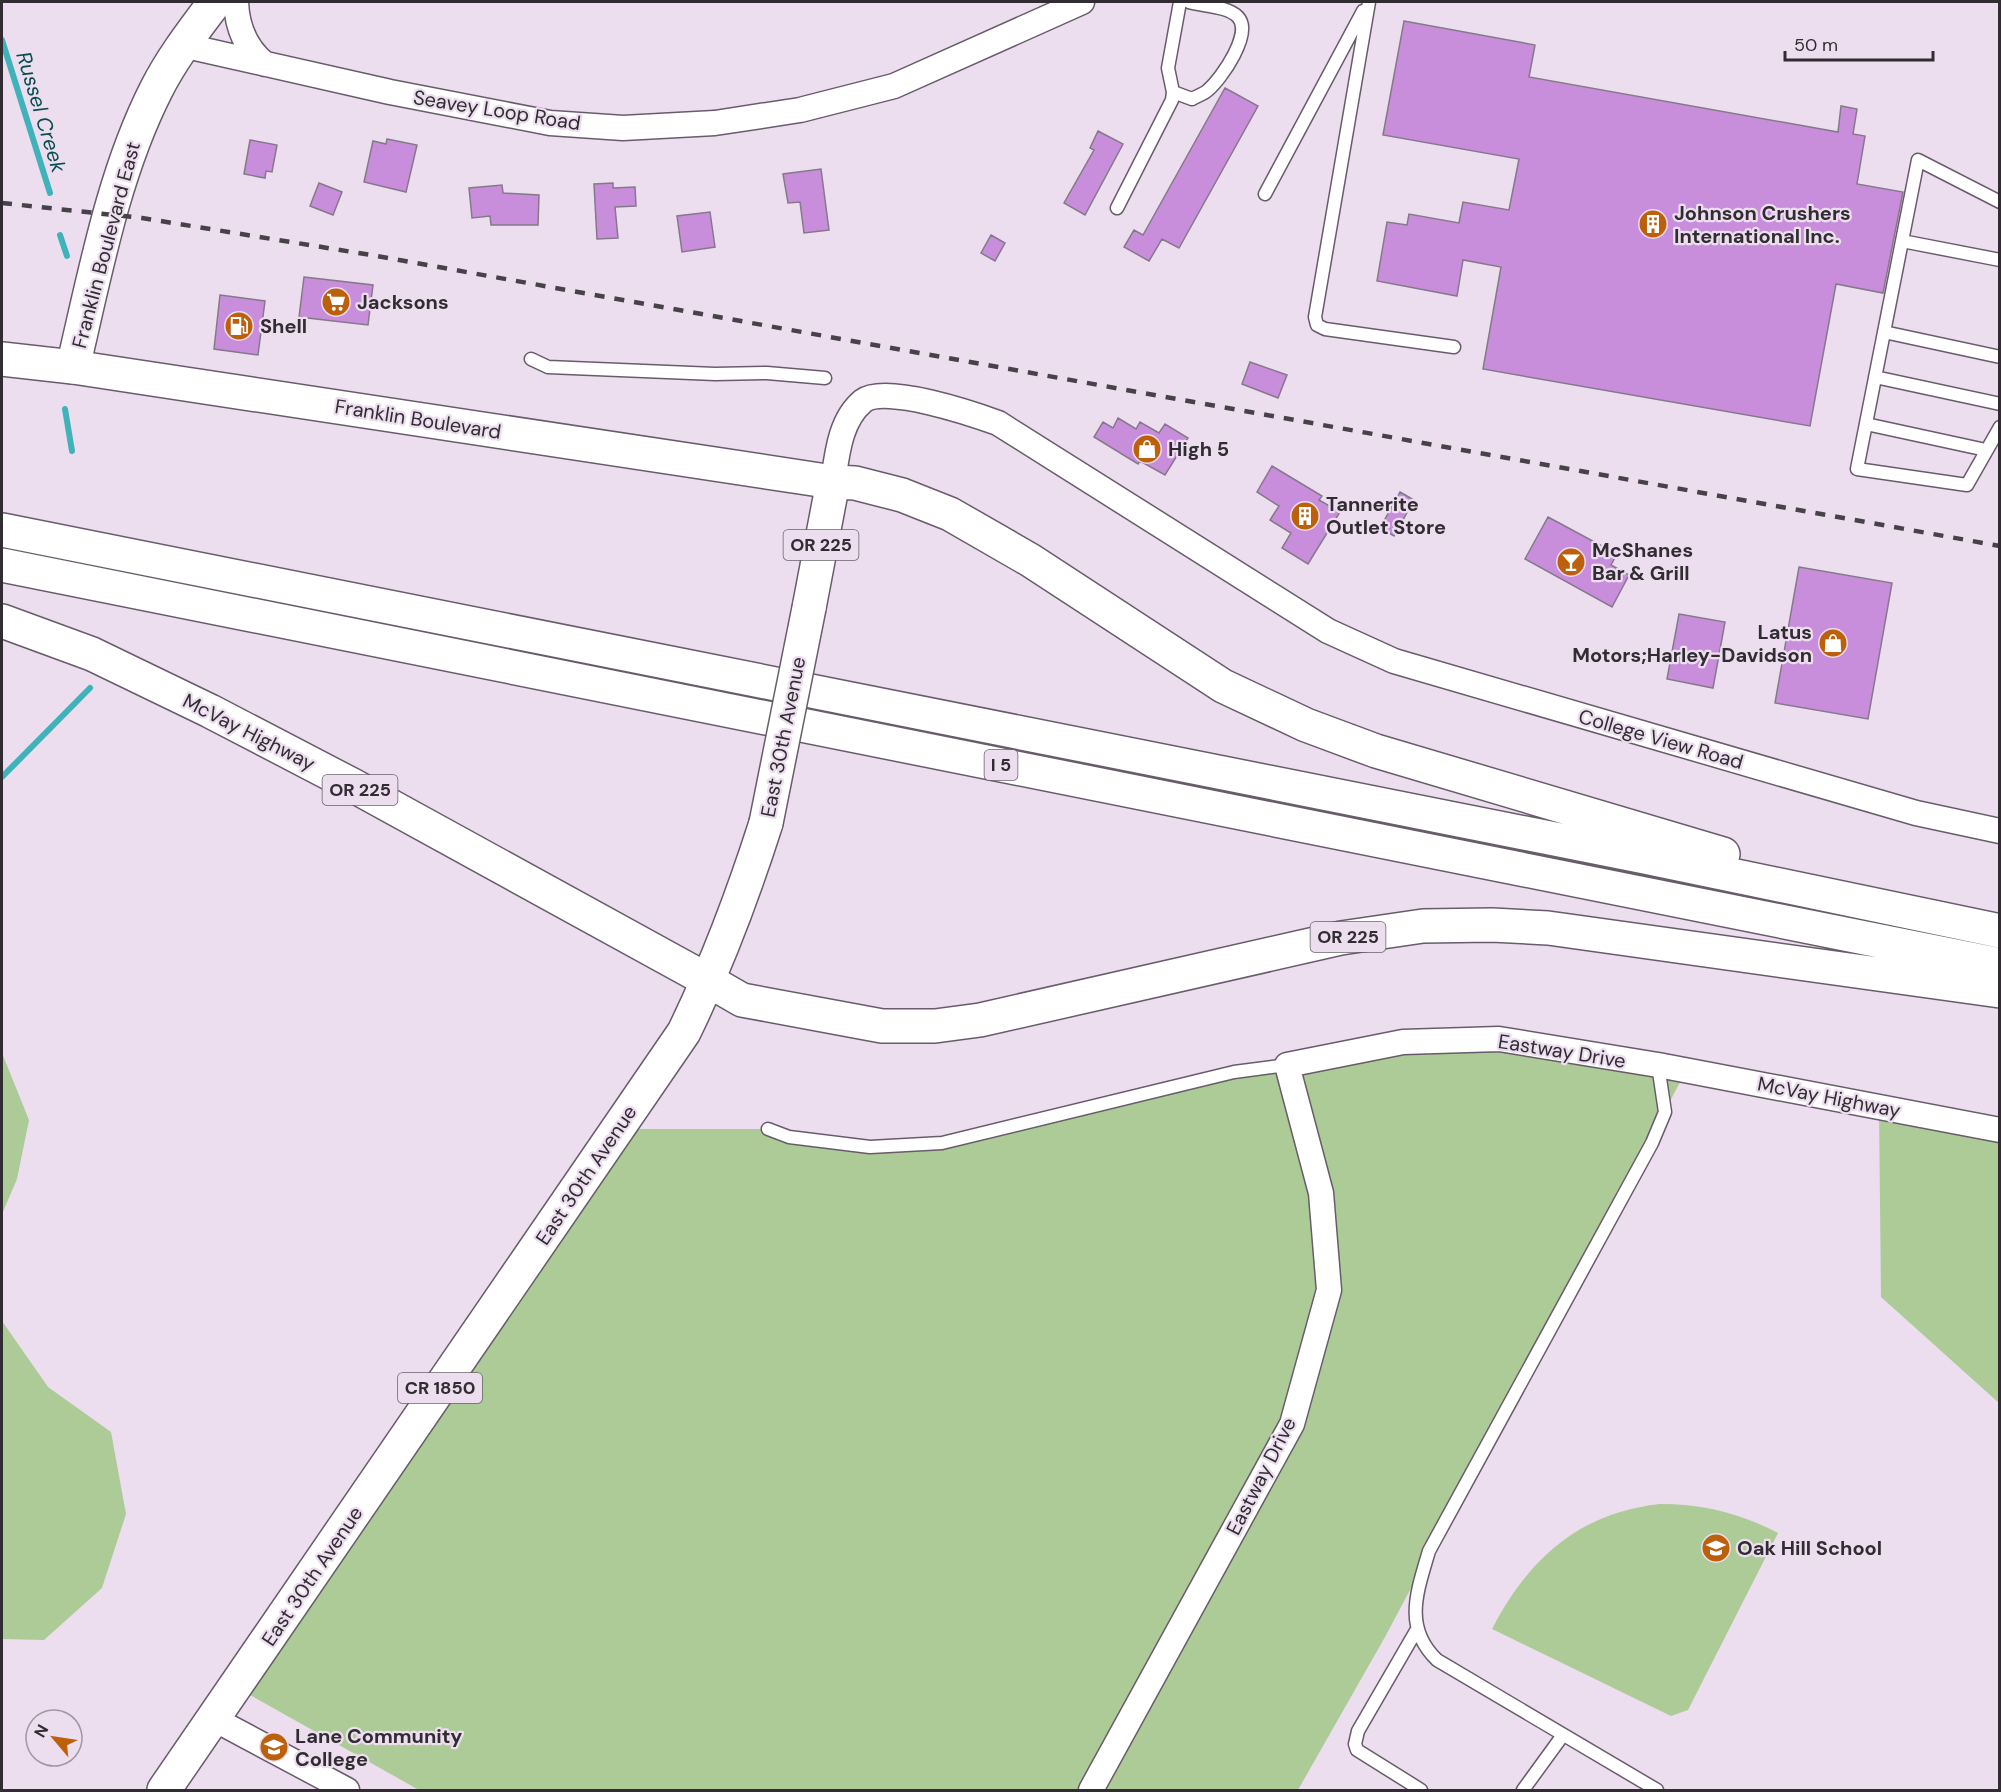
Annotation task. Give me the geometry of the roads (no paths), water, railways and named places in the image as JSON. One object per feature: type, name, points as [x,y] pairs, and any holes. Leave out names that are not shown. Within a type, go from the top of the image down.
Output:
[{"type":"main road","name":"Franklin Boulevard East","points":[[73,367],[120,183],[136,133],[182,45],[215,2]]},
{"type":"main road","name":"Franklin Boulevard","points":[[2,359],[73,367],[834,482],[855,483],[902,495],[950,514],[1030,560],[1223,686],[1306,725],[1376,752],[1964,924]]},
{"type":"main road","name":"East 30th Avenue","points":[[164,1791],[684,1032],[709,981],[746,888],[766,823],[834,482]]},
{"type":"main road","name":"I 5","points":[[2,530],[1622,853],[2000,931]]},
{"type":"main road","name":"I 5","points":[[2,566],[2000,965]]},
{"type":"main road","name":"McVay Highway","points":[[2,621],[92,654],[210,711],[354,786],[709,981]]},
{"type":"main road","name":"OR 225","points":[[709,981],[742,1000],[821,1016],[882,1026],[935,1026],[980,1020],[1341,938],[1423,926],[1492,925],[1560,930],[2000,991]]},
{"type":"street","points":[[236,2],[236,16],[243,38],[256,57],[265,64]]},
{"type":"street","name":"Seavey Loop Road","points":[[182,45],[390,92],[550,123],[622,128],[715,123],[800,110],[894,86],[1082,2]]},
{"type":"street","name":"College View Road","points":[[834,482],[846,422],[864,400],[890,395],[964,410],[998,423],[1328,631],[1394,661],[1916,813],[2000,831]]},
{"type":"street","name":"Eastway Drive","points":[[1091,1791],[1292,1424],[1329,1290],[1321,1193],[1287,1065],[1403,1042],[1499,1039],[1658,1065]]},
{"type":"street","name":"McVay Highway","points":[[1658,1065],[2000,1130]]},
{"type":"street","points":[[213,1719],[347,1791]]},
{"type":"lane","points":[[1117,207],[1172,100],[1173,92],[1168,68],[1180,2]]},
{"type":"lane","points":[[1173,92],[1192,99],[1209,90],[1230,61],[1242,38],[1243,27],[1238,17],[1228,11],[1189,2]]},
{"type":"lane","points":[[1265,194],[1368,2]]},
{"type":"lane","points":[[1368,2],[1315,317],[1317,325],[1325,329],[1454,347]]},
{"type":"lane","points":[[2000,202],[1918,160],[1857,469],[1966,485],[2000,427]]},
{"type":"lane","points":[[1902,241],[2000,260]]},
{"type":"lane","points":[[1884,332],[2000,357]]},
{"type":"lane","points":[[531,359],[548,367],[715,374],[806,374],[825,378]]},
{"type":"lane","points":[[1875,377],[2000,404]]},
{"type":"lane","points":[[1866,424],[1986,450]]},
{"type":"lane","name":"Eastway Drive","points":[[768,1129],[789,1137],[870,1147],[942,1143],[1234,1072],[1287,1065]]},
{"type":"lane","points":[[1421,1791],[1357,1750],[1355,1744],[1358,1731],[1416,1631],[1418,1589],[1429,1551],[1652,1143],[1665,1112],[1658,1065]]},
{"type":"lane","points":[[1416,1631],[1425,1648],[1437,1660],[1657,1791]]},
{"type":"lane","points":[[1523,1791],[1563,1735]]},
{"type":"waterway","name":"Russel Creek","points":[[2,40],[50,193]]},
{"type":"waterway","name":"Russel Creek","points":[[60,235],[67,256]]},
{"type":"waterway","name":"Russel Creek","points":[[65,409],[72,451]]},
{"type":"waterway","name":"Russel Creek","points":[[2,777],[90,688]]},
{"type":"railway","points":[[2,203],[142,218],[371,255],[2000,546]]},
{"type":"place","name":"Johnson Crushers International Inc.","points":[[1653,224]]},
{"type":"place","name":"Jacksons","points":[[336,302]]},
{"type":"place","name":"Shell","points":[[239,326]]},
{"type":"place","name":"High 5","points":[[1147,449]]},
{"type":"place","name":"Tannerite Outlet Store","points":[[1305,516]]},
{"type":"place","name":"McShanes Bar & Grill","points":[[1571,562]]},
{"type":"place","name":"Latus Motors;Harley-Davidson","points":[[1833,643]]},
{"type":"place","name":"Oak Hill School","points":[[1716,1548]]},
{"type":"place","name":"Lane Community College","points":[[274,1747]]}]
